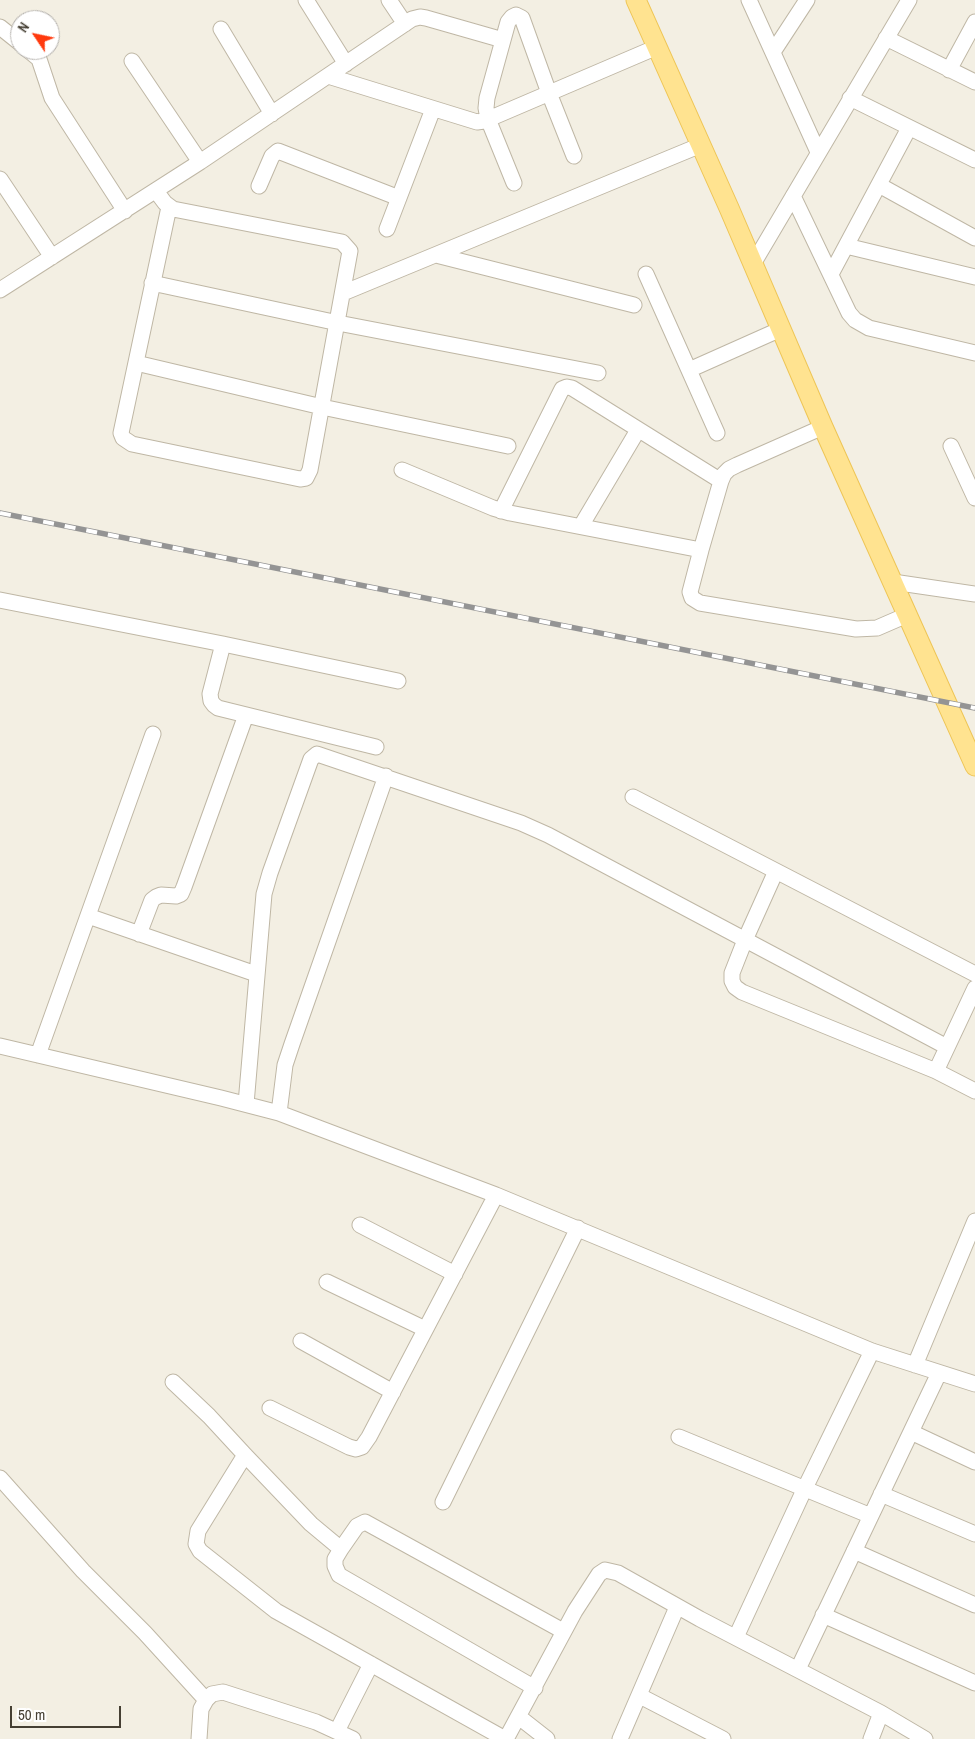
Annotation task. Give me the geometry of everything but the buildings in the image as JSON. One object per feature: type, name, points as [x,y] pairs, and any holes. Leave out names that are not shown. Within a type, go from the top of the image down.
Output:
[{"type":"main road","points":[[636,0],[782,329],[823,427],[975,766]]},
{"type":"street","points":[[306,0],[346,64]]},
{"type":"street","points":[[389,0],[405,24]]},
{"type":"street","points":[[749,0],[818,152]]},
{"type":"street","points":[[772,52],[807,0]]},
{"type":"street","points":[[753,264],[909,0]]},
{"type":"street","points":[[514,183],[488,119],[486,98],[508,22],[516,15],[519,16],[574,156]]},
{"type":"street","points":[[0,290],[156,191],[412,19],[426,18],[503,40]]},
{"type":"street","points":[[950,70],[975,22]]},
{"type":"street","points":[[221,29],[272,114]]},
{"type":"street","points":[[886,38],[975,82]]},
{"type":"street","points":[[328,76],[477,122],[657,47]]},
{"type":"street","points":[[39,60],[52,98],[125,211]]},
{"type":"street","points":[[132,61],[200,162]]},
{"type":"street","points":[[850,98],[975,160]]},
{"type":"street","points":[[387,229],[433,109]]},
{"type":"street","points":[[831,274],[909,128]]},
{"type":"street","points":[[343,293],[701,145]]},
{"type":"street","points":[[259,186],[272,156],[278,151],[399,198]]},
{"type":"street","points":[[0,179],[52,257]]},
{"type":"street","points":[[879,185],[975,238]]},
{"type":"street","points":[[156,191],[168,207],[342,242],[350,250],[310,470],[306,478],[300,479],[132,444],[123,438],[121,433],[168,207]]},
{"type":"street","points":[[793,196],[849,313],[855,320],[862,325],[975,353]]},
{"type":"street","points":[[846,246],[975,277]]},
{"type":"street","points":[[436,255],[634,305]]},
{"type":"street","points":[[646,274],[717,433]]},
{"type":"street","points":[[152,283],[338,323],[598,373]]},
{"type":"street","points":[[688,370],[782,329]]},
{"type":"street","points":[[136,363],[322,407],[508,446]]},
{"type":"street","points":[[501,511],[562,389],[567,387],[572,388],[721,481]]},
{"type":"street","points":[[823,427],[729,469],[721,481],[701,550],[690,592],[692,598],[700,603],[856,629],[877,628],[907,615]]},
{"type":"street","points":[[581,526],[638,430]]},
{"type":"street","points":[[951,446],[975,498]]},
{"type":"street","points":[[402,470],[501,511],[701,550]]},
{"type":"street","points":[[893,582],[975,594]]},
{"type":"street","points":[[0,600],[398,681]]},
{"type":"street","points":[[223,644],[210,694],[211,701],[218,708],[376,747]]},
{"type":"street","points":[[139,934],[152,900],[161,895],[176,896],[181,894],[246,715]]},
{"type":"street","points":[[38,1055],[153,734]]},
{"type":"street","points":[[246,1104],[264,894],[311,759],[317,754],[322,754],[522,823],[548,835],[947,1047]]},
{"type":"street","points":[[279,1113],[285,1065],[386,776]]},
{"type":"street","points":[[632,797],[975,974]]},
{"type":"street","points":[[776,872],[732,973],[732,981],[735,987],[742,992],[936,1071],[975,1090]]},
{"type":"street","points":[[88,916],[256,974]]},
{"type":"street","points":[[936,1071],[975,988]]},
{"type":"street","points":[[0,1046],[279,1113],[496,1194],[872,1351],[975,1384]]},
{"type":"street","points":[[270,1408],[348,1447],[356,1449],[362,1447],[369,1437],[496,1194]]},
{"type":"street","points":[[915,1365],[975,1221]]},
{"type":"street","points":[[360,1225],[455,1274]]},
{"type":"street","points":[[443,1502],[578,1228]]},
{"type":"street","points":[[327,1282],[426,1329]]},
{"type":"street","points":[[301,1340],[392,1392]]},
{"type":"street","points":[[736,1637],[805,1488],[872,1351]]},
{"type":"street","points":[[798,1669],[939,1373]]},
{"type":"street","points":[[173,1382],[209,1416],[311,1524],[341,1549]]},
{"type":"street","points":[[911,1432],[975,1462]]},
{"type":"street","points":[[679,1437],[871,1516]]},
{"type":"street","points":[[245,1456],[198,1531],[196,1544],[200,1551],[276,1611],[505,1739],[535,1688],[575,1611],[599,1574],[605,1570],[618,1574],[798,1669],[881,1713],[925,1739]]},
{"type":"street","points":[[0,1478],[83,1570],[146,1633],[206,1700]]},
{"type":"street","points":[[882,1494],[975,1534]]},
{"type":"street","points":[[535,1688],[340,1575],[335,1566],[341,1549],[357,1526],[365,1522],[563,1632]]},
{"type":"street","points":[[854,1551],[975,1605]]},
{"type":"street","points":[[620,1739],[677,1606]]},
{"type":"street","points":[[823,1615],[975,1683]]},
{"type":"street","points":[[337,1731],[371,1664]]},
{"type":"street","points":[[199,1739],[201,1709],[212,1694],[223,1692],[316,1722],[353,1739]]},
{"type":"street","points":[[640,1696],[723,1739]]},
{"type":"street","points":[[870,1739],[881,1713]]},
{"type":"street","points":[[519,1717],[547,1739]]},
{"type":"railway","points":[[0,513],[975,708]]}]
